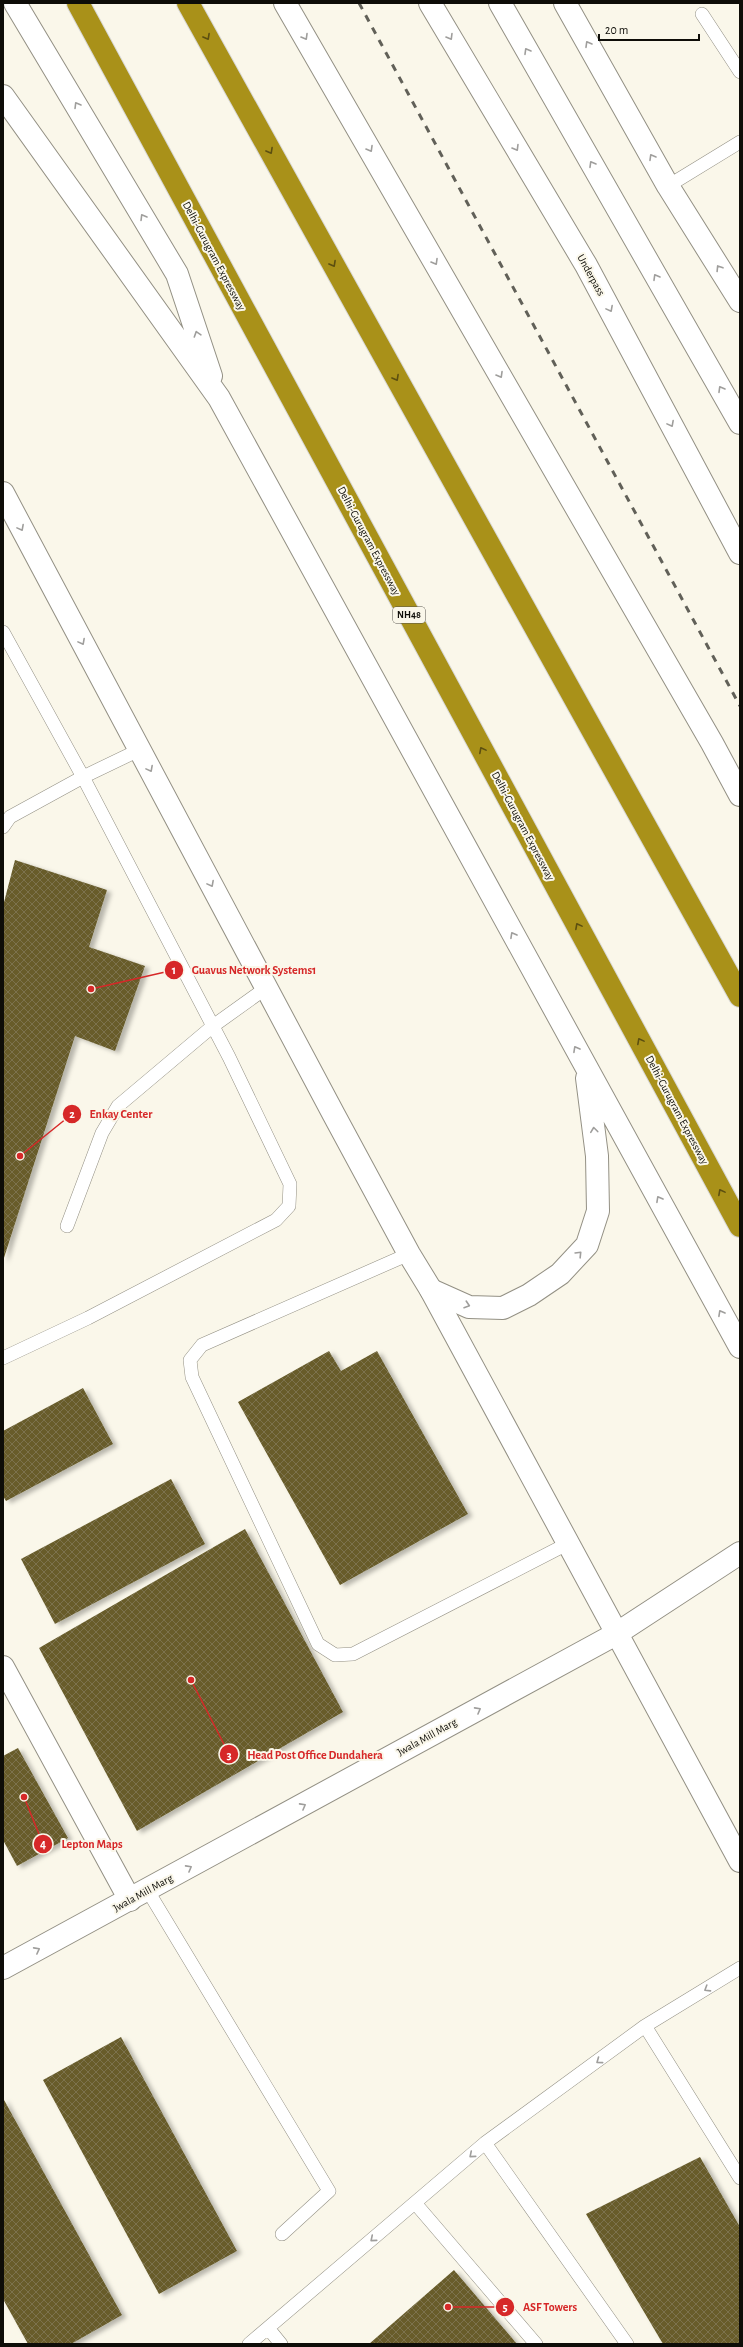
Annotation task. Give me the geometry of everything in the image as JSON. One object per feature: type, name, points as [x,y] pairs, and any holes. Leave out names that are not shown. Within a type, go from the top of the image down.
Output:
[{"type":"highway","name":"Delhi-Gurugram Expressway","points":[[78,3],[740,1226]]},
{"type":"highway","points":[[188,3],[740,996]]},
{"type":"main road","points":[[16,3],[177,274],[219,398]]},
{"type":"main road","points":[[286,3],[708,736],[740,795]]},
{"type":"main road","name":"Underpass","points":[[430,3],[586,265],[740,553]]},
{"type":"main road","points":[[500,3],[740,423]]},
{"type":"main road","points":[[564,3],[668,186],[740,301]]},
{"type":"main road","points":[[3,96],[219,398],[740,1347]]},
{"type":"main road","points":[[3,493],[409,1254],[431,1290],[740,1862]]},
{"type":"main road","points":[[431,1290],[469,1307],[503,1308],[529,1295],[560,1274],[587,1245],[598,1211],[597,1156],[586,1067]]},
{"type":"main road","name":"Jwala Mill Marg","points":[[3,1968],[616,1634],[740,1553]]},
{"type":"main road","points":[[4,1671],[139,1895]]},
{"type":"lane","points":[[702,14],[740,72]]},
{"type":"lane","points":[[668,186],[740,142]]},
{"type":"lane","points":[[3,632],[82,777],[213,1026],[290,1184],[289,1206],[276,1220],[88,1318],[3,1358]]},
{"type":"lane","points":[[3,827],[10,817],[82,777],[140,750]]},
{"type":"lane","points":[[67,1226],[102,1133],[118,1106],[213,1026],[266,988]]},
{"type":"lane","points":[[409,1254],[202,1345],[190,1360],[192,1377],[318,1644],[335,1655],[353,1654],[567,1544]]},
{"type":"lane","points":[[139,1895],[329,2191],[282,2234]]},
{"type":"lane","points":[[249,2344],[485,2144],[646,2026],[740,1968]]},
{"type":"lane","points":[[646,2026],[740,2178]]},
{"type":"lane","points":[[485,2144],[627,2344]]},
{"type":"lane","points":[[415,2203],[536,2344]]},
{"type":"lane","points":[[268,2328],[281,2344]]},
{"type":"building","points":[[15,860],[107,890],[89,947],[145,966],[115,1051],[75,1036],[3,1261],[3,906]]},
{"type":"building","points":[[329,1351],[341,1371],[377,1351],[468,1514],[340,1585],[238,1402]]},
{"type":"building","points":[[83,1388],[113,1444],[6,1501],[3,1496],[3,1431]]},
{"type":"building","points":[[171,1479],[205,1544],[55,1624],[21,1559]]},
{"type":"building","points":[[245,1529],[343,1712],[137,1831],[39,1648]]},
{"type":"building","points":[[18,1748],[68,1838],[17,1866],[3,1840],[3,1756]]},
{"type":"building","points":[[121,2037],[237,2251],[159,2294],[43,2080]]},
{"type":"building","points":[[3,2098],[122,2315],[71,2344],[28,2344],[3,2299]]},
{"type":"building","points":[[700,2157],[740,2227],[740,2344],[663,2344],[586,2214]]},
{"type":"building","points":[[454,2270],[517,2344],[369,2344]]},
{"type":"railway","points":[[359,3],[740,706]]},
{"type":"place","name":"Guavus Network Systems1","points":[[91,989]]},
{"type":"place","name":"Enkay Center","points":[[20,1156]]},
{"type":"place","name":"Head Post Office Dundahera","points":[[191,1680]]},
{"type":"place","name":"Lepton Maps","points":[[24,1797]]},
{"type":"place","name":"ASF Towers","points":[[448,2307]]}]
